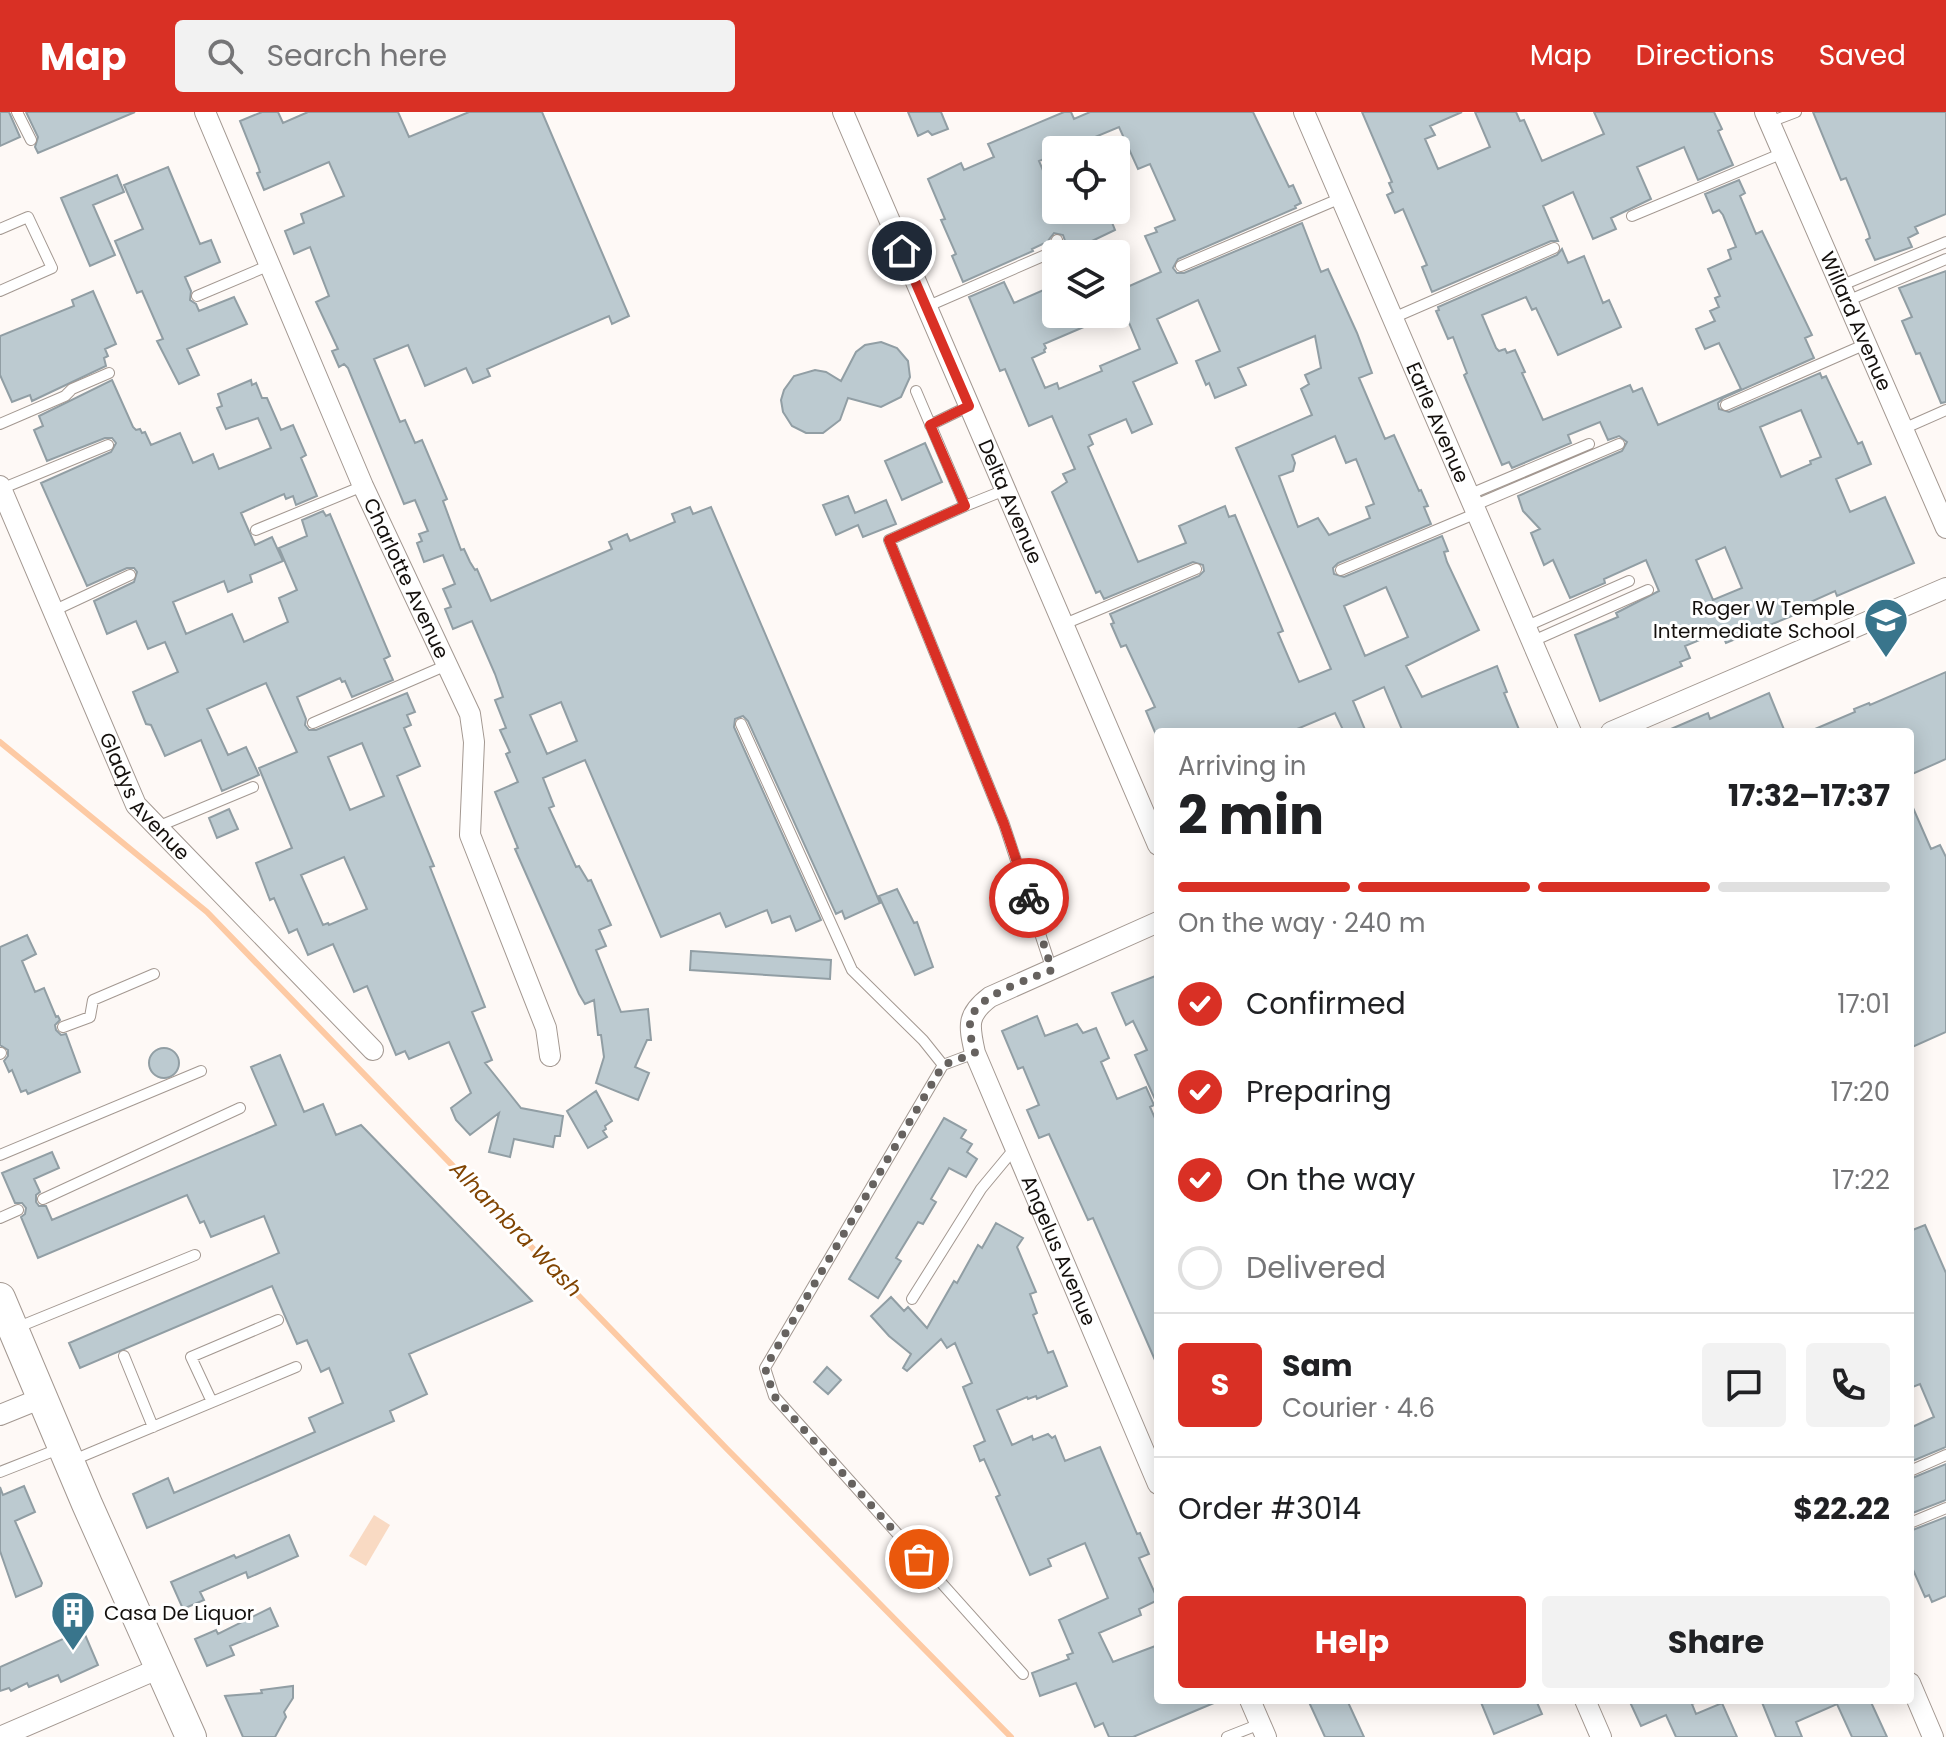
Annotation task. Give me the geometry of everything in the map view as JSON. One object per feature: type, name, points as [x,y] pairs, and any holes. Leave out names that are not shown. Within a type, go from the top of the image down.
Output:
[{"type":"main road","points":[[0,1298],[191,1737]]},
{"type":"street","name":"Charlotte Avenue","points":[[205,112],[363,486],[470,714],[474,742],[470,835],[546,1028],[550,1056]]},
{"type":"street","name":"Delta Avenue","points":[[843,112],[1154,836]]},
{"type":"street","name":"Earle Avenue","points":[[1304,112],[1569,728]]},
{"type":"street","name":"Willard Avenue","points":[[1767,117],[1946,528]]},
{"type":"street","name":"Gladys Avenue","points":[[1,488],[136,805],[373,1050]]},
{"type":"street","points":[[1620,728],[1946,588]]},
{"type":"street","points":[[1052,970],[1154,924]]},
{"type":"street","name":"Angelus Avenue","points":[[1052,970],[990,997],[977,1007],[971,1017],[970,1031],[975,1053],[1154,1475]]},
{"type":"street","points":[[0,1415],[42,1398]]},
{"type":"street","points":[[0,1737],[160,1668]]},
{"type":"street","points":[[1914,1692],[1933,1737]]},
{"type":"street","points":[[1252,1704],[1263,1730]]},
{"type":"street","points":[[1587,1704],[1601,1737]]},
{"type":"lane","points":[[17,112],[31,140]]},
{"type":"lane","points":[[1767,117],[1796,112]]},
{"type":"lane","points":[[1632,216],[1783,153]]},
{"type":"lane","points":[[1181,266],[1341,198]]},
{"type":"lane","points":[[0,229],[28,217],[52,268],[0,291]]},
{"type":"lane","points":[[1844,294],[1946,242]]},
{"type":"lane","points":[[1393,318],[1554,248]]},
{"type":"lane","points":[[926,307],[1042,256]]},
{"type":"lane","points":[[1844,294],[1946,259]]},
{"type":"lane","points":[[197,296],[270,265]]},
{"type":"lane","points":[[1726,405],[1866,344]]},
{"type":"lane","points":[[0,424],[109,373]]},
{"type":"lane","points":[[916,391],[965,506]]},
{"type":"lane","points":[[930,425],[969,406]]},
{"type":"lane","points":[[1903,429],[1946,410]]},
{"type":"lane","points":[[1341,570],[1589,444]]},
{"type":"lane","points":[[1473,505],[1619,444]]},
{"type":"lane","points":[[1,488],[108,445]]},
{"type":"lane","points":[[256,530],[363,486]]},
{"type":"lane","points":[[1005,490],[889,540],[1004,824],[1052,970]]},
{"type":"lane","points":[[1062,625],[1196,569]]},
{"type":"lane","points":[[53,611],[130,575]]},
{"type":"lane","points":[[1530,634],[1629,581]]},
{"type":"lane","points":[[1530,634],[1648,590]]},
{"type":"lane","points":[[313,723],[447,665]]},
{"type":"lane","points":[[741,724],[852,970],[923,1040],[943,1065]]},
{"type":"lane","points":[[157,827],[253,787]]},
{"type":"lane","points":[[63,1027],[90,1017],[93,1000],[154,974]]},
{"type":"lane","points":[[975,1053],[943,1065],[765,1368],[774,1396],[1023,1674]]},
{"type":"lane","points":[[0,1155],[201,1071]]},
{"type":"lane","points":[[43,1199],[240,1108]]},
{"type":"lane","points":[[912,1299],[981,1189],[1015,1148]]},
{"type":"lane","points":[[0,1218],[18,1210]]},
{"type":"lane","points":[[14,1329],[195,1255]]},
{"type":"lane","points":[[212,1402],[191,1357],[278,1320]]},
{"type":"lane","points":[[124,1356],[153,1427]]},
{"type":"lane","points":[[0,1472],[153,1427],[296,1367]]},
{"type":"lane","points":[[1914,1469],[1946,1455]]},
{"type":"lane","points":[[1914,1521],[1946,1508]]},
{"type":"lane","points":[[1227,1737],[1263,1730]]},
{"type":"shaded area","points":[[374,1515],[390,1525],[366,1566],[349,1556]]},
{"type":"building","points":[[0,112],[9,112],[20,137],[0,146]]},
{"type":"building","points":[[26,112],[135,112],[38,153],[35,147],[38,137]]},
{"type":"building","points":[[262,112],[278,112],[283,123],[308,112],[398,112],[409,137],[469,112],[542,112],[629,316],[612,324],[609,316],[487,369],[490,376],[473,383],[466,368],[425,386],[408,345],[374,359],[400,422],[405,420],[415,443],[422,440],[447,499],[443,501],[461,550],[464,549],[477,569],[491,601],[612,549],[609,542],[627,534],[630,541],[675,522],[672,514],[690,507],[693,514],[711,507],[880,903],[845,919],[842,911],[836,914],[743,716],[735,719],[734,727],[821,920],[796,931],[790,916],[772,923],[767,910],[726,927],[720,913],[661,937],[585,760],[543,778],[554,806],[549,808],[576,867],[579,866],[588,881],[591,880],[611,925],[599,930],[606,946],[596,950],[621,1012],[648,1009],[651,1040],[647,1040],[635,1067],[649,1073],[638,1100],[596,1083],[604,1057],[594,1000],[585,1004],[579,994],[515,849],[518,848],[495,792],[518,782],[500,730],[506,728],[495,700],[503,697],[495,674],[472,621],[453,629],[445,609],[451,607],[443,589],[455,584],[443,555],[424,562],[417,543],[422,541],[419,534],[428,531],[415,500],[404,504],[348,368],[344,364],[339,367],[332,351],[338,349],[316,302],[329,296],[310,247],[294,254],[285,231],[304,223],[301,214],[344,196],[329,162],[264,190],[240,121]],"holes":[[[561,702],[577,741],[547,754],[530,715]]]},
{"type":"building","points":[[908,112],[941,112],[948,129],[932,135],[928,131],[918,136]]},
{"type":"building","points":[[1064,112],[1071,112],[1074,119],[1090,112],[1253,112],[1289,187],[1293,185],[1301,203],[1296,208],[1178,259],[1173,268],[1177,273],[1184,273],[1302,223],[1321,272],[1328,269],[1357,333],[1372,373],[1359,378],[1385,439],[1394,435],[1428,506],[1424,507],[1431,524],[1338,563],[1333,568],[1334,574],[1344,577],[1442,536],[1448,551],[1444,552],[1447,562],[1479,630],[1406,666],[1422,697],[1497,666],[1518,728],[1401,728],[1384,687],[1353,701],[1364,728],[1342,728],[1335,713],[1299,728],[1154,730],[1146,711],[1155,707],[1126,645],[1121,647],[1110,614],[1199,576],[1204,571],[1203,565],[1193,562],[1104,599],[1100,591],[1096,593],[1052,492],[1067,482],[1063,474],[1075,469],[1052,416],[1029,426],[1005,369],[1000,371],[969,297],[1004,282],[1014,303],[1042,291],[1042,328],[1081,328],[1044,344],[1045,352],[1032,358],[1045,388],[1057,383],[1059,389],[1102,371],[1100,366],[1140,349],[1130,325],[1130,286],[1161,272],[1145,236],[1175,220],[1150,164],[1138,169],[1130,151],[1130,136],[1123,136],[1119,127],[1097,136],[1042,136],[1042,160],[1039,161],[1042,168],[1042,224],[1113,224],[1115,230],[1094,240],[1065,240],[1063,235],[1054,233],[1049,240],[1042,240],[1042,244],[1033,251],[963,282],[952,256],[956,254],[941,220],[945,219],[928,179],[961,163],[964,170],[994,157],[988,144]],"holes":[[[1198,300],[1220,351],[1196,361],[1215,398],[1246,385],[1238,368],[1315,336],[1321,368],[1305,375],[1309,384],[1301,389],[1312,415],[1236,448],[1331,669],[1299,682],[1278,633],[1283,631],[1235,515],[1229,517],[1225,506],[1179,526],[1186,543],[1138,562],[1088,447],[1093,444],[1089,435],[1126,419],[1132,433],[1152,424],[1133,382],[1177,363],[1157,319]],[[1335,436],[1346,463],[1356,459],[1374,504],[1366,507],[1370,518],[1329,535],[1318,518],[1298,527],[1279,476],[1293,471],[1295,463],[1292,455]],[[1386,587],[1408,637],[1365,656],[1344,606]]]},
{"type":"building","points":[[1362,112],[1462,112],[1430,126],[1435,135],[1425,139],[1438,169],[1490,147],[1475,112],[1516,112],[1520,121],[1524,120],[1542,161],[1604,134],[1594,112],[1714,112],[1722,129],[1718,131],[1733,165],[1698,180],[1684,147],[1637,167],[1651,199],[1611,218],[1616,229],[1593,239],[1573,192],[1543,206],[1558,241],[1551,241],[1432,292],[1422,267],[1427,265],[1403,209],[1395,213],[1387,195],[1393,192],[1389,183],[1392,182]]},
{"type":"building","points":[[1813,112],[1946,112],[1946,214],[1915,227],[1918,233],[1908,238],[1912,247],[1875,260],[1866,240],[1870,238],[1868,231],[1846,178],[1841,180]]},
{"type":"building","points":[[168,167],[200,244],[211,240],[220,262],[185,277],[191,291],[190,300],[199,311],[234,297],[247,324],[187,349],[199,375],[179,384],[157,341],[163,339],[142,291],[137,293],[115,241],[143,229],[124,185]]},
{"type":"building","points":[[117,175],[124,192],[93,205],[115,255],[90,266],[61,198]]},
{"type":"building","points":[[1739,180],[1745,193],[1740,196],[1756,234],[1762,231],[1812,335],[1805,338],[1814,358],[1723,398],[1718,403],[1719,409],[1729,412],[1820,373],[1822,378],[1826,376],[1858,444],[1862,442],[1871,464],[1836,479],[1850,512],[1885,497],[1914,563],[1837,596],[1835,591],[1797,608],[1799,613],[1726,643],[1721,631],[1685,646],[1690,658],[1680,662],[1682,666],[1600,701],[1575,635],[1618,617],[1616,613],[1659,591],[1646,560],[1570,598],[1553,560],[1544,565],[1531,533],[1540,529],[1523,511],[1518,496],[1622,451],[1627,442],[1619,436],[1608,440],[1600,422],[1568,435],[1571,443],[1512,468],[1509,462],[1502,465],[1464,375],[1467,373],[1453,337],[1448,339],[1436,311],[1438,307],[1557,255],[1562,249],[1568,263],[1584,256],[1603,303],[1609,300],[1621,327],[1558,355],[1536,308],[1532,310],[1526,297],[1482,315],[1496,348],[1499,351],[1505,349],[1507,353],[1515,350],[1543,420],[1630,385],[1633,392],[1642,388],[1658,425],[1741,389],[1719,343],[1705,349],[1696,329],[1715,321],[1710,311],[1719,307],[1715,298],[1720,296],[1708,269],[1731,259],[1728,250],[1736,247],[1723,215],[1719,210],[1713,213],[1705,194]],"holes":[[[1801,410],[1821,457],[1781,477],[1760,427]],[[1725,547],[1742,588],[1713,600],[1696,560]]]},
{"type":"building","points":[[1946,271],[1946,402],[1941,403],[1920,353],[1916,354],[1902,321],[1912,317],[1899,288]]},
{"type":"building","points":[[93,291],[116,344],[105,349],[108,356],[104,358],[106,366],[32,401],[30,395],[12,402],[0,375],[0,336],[74,306],[72,300]]},
{"type":"building","points":[[881,342],[897,348],[908,361],[910,377],[901,397],[881,407],[848,398],[840,420],[823,433],[806,433],[792,426],[783,412],[781,400],[794,376],[815,370],[826,372],[841,381],[856,352],[865,345]]},
{"type":"building","points":[[112,380],[133,427],[145,432],[151,445],[180,433],[193,463],[213,454],[219,469],[271,448],[258,418],[226,429],[217,408],[222,406],[218,394],[251,380],[252,385],[256,383],[262,398],[267,398],[281,430],[293,425],[306,455],[301,458],[317,496],[296,505],[293,496],[286,499],[284,494],[241,513],[255,545],[272,537],[283,561],[250,575],[252,582],[228,592],[224,581],[173,602],[186,634],[232,614],[244,642],[288,622],[279,598],[297,590],[279,548],[307,536],[302,520],[323,511],[326,516],[330,514],[390,656],[384,659],[393,680],[352,697],[345,681],[342,682],[340,678],[297,697],[306,719],[305,725],[309,730],[316,730],[407,693],[415,712],[407,715],[411,725],[404,728],[420,766],[397,776],[434,866],[430,867],[485,1007],[472,1012],[492,1060],[485,1063],[521,1108],[563,1116],[560,1136],[555,1136],[553,1147],[514,1139],[510,1157],[489,1152],[499,1113],[470,1135],[456,1120],[451,1108],[471,1093],[449,1042],[409,1059],[405,1051],[396,1055],[367,986],[354,992],[333,944],[308,955],[297,929],[289,933],[274,898],[270,900],[256,863],[292,848],[259,768],[297,752],[266,683],[207,709],[228,755],[246,747],[259,775],[222,791],[201,740],[165,756],[151,725],[146,724],[133,692],[178,672],[165,642],[148,649],[136,621],[107,634],[94,601],[134,582],[137,572],[134,568],[127,568],[87,586],[41,483],[111,452],[116,443],[112,438],[105,438],[47,461],[34,430],[43,426],[39,416]],"holes":[[[362,743],[384,796],[350,810],[328,757]],[[344,857],[367,909],[323,925],[301,875]]]},
{"type":"building","points":[[925,443],[942,482],[902,500],[885,461]]},
{"type":"building","points":[[848,496],[855,513],[886,500],[896,524],[863,537],[858,525],[836,535],[823,505]]},
{"type":"building","points":[[1946,672],[1946,759],[1914,773],[1914,728],[1817,728],[1855,712],[1854,709]]},
{"type":"building","points":[[1769,693],[1783,728],[1673,728],[1708,713],[1710,719]]},
{"type":"building","points":[[229,809],[238,829],[217,838],[209,818]]},
{"type":"building","points":[[1914,810],[1931,849],[1940,845],[1946,857],[1946,1032],[1914,1046]]},
{"type":"building","points":[[897,889],[914,923],[917,922],[933,967],[915,975],[879,896]]},
{"type":"building","points":[[27,935],[36,954],[22,961],[35,992],[44,988],[60,1020],[55,1025],[56,1030],[61,1035],[66,1034],[80,1072],[28,1094],[26,1090],[21,1092],[12,1070],[9,1072],[4,1061],[8,1050],[0,1045],[0,947]]},
{"type":"building","points":[[691,951],[831,960],[830,979],[690,970]]},
{"type":"building","points":[[1154,977],[1154,1097],[1135,1055],[1147,1050],[1133,1021],[1126,1025],[1112,993]]},
{"type":"building","points":[[1037,1016],[1045,1036],[1077,1024],[1083,1033],[1096,1028],[1109,1058],[1101,1062],[1117,1099],[1146,1087],[1154,1105],[1150,1107],[1154,1116],[1154,1358],[1093,1218],[1088,1220],[1049,1134],[1039,1138],[1027,1110],[1039,1105],[1023,1067],[1018,1069],[1002,1031]]},
{"type":"building","points":[[164,1048],[170,1049],[178,1057],[178,1069],[170,1077],[164,1078],[158,1077],[150,1069],[149,1063],[150,1057],[158,1049]]},
{"type":"building","points":[[280,1055],[304,1112],[323,1104],[336,1135],[361,1125],[532,1301],[409,1354],[427,1394],[390,1411],[394,1421],[147,1528],[133,1494],[168,1478],[174,1493],[315,1432],[309,1418],[343,1403],[329,1368],[321,1372],[307,1340],[297,1344],[272,1286],[80,1368],[69,1343],[279,1253],[264,1216],[211,1237],[204,1221],[200,1223],[187,1195],[38,1258],[21,1217],[26,1208],[22,1203],[15,1203],[2,1173],[52,1152],[59,1168],[34,1179],[40,1192],[36,1195],[36,1202],[39,1206],[46,1206],[52,1220],[276,1125],[251,1067]]},
{"type":"building","points":[[596,1091],[612,1121],[603,1131],[607,1137],[588,1148],[567,1111]]},
{"type":"building","points":[[944,1118],[966,1130],[961,1138],[972,1144],[967,1152],[977,1159],[966,1177],[949,1168],[931,1199],[936,1202],[923,1224],[918,1222],[896,1258],[901,1261],[878,1298],[849,1279]]},
{"type":"building","points":[[996,1223],[1023,1238],[1017,1247],[1036,1292],[1030,1294],[1037,1313],[1033,1315],[1048,1353],[1053,1351],[1067,1386],[1037,1399],[1036,1396],[1027,1397],[997,1410],[1012,1445],[1032,1436],[1033,1440],[1048,1434],[1052,1438],[1055,1436],[1065,1461],[1100,1447],[1137,1534],[1140,1533],[1149,1554],[1139,1558],[1154,1591],[1154,1602],[1139,1609],[1141,1615],[1099,1633],[1113,1662],[1154,1647],[1154,1704],[1211,1704],[1133,1737],[1109,1737],[1103,1723],[1095,1727],[1076,1683],[1040,1696],[1032,1673],[1069,1659],[1067,1655],[1073,1653],[1059,1620],[1108,1598],[1085,1543],[1048,1559],[1051,1566],[1030,1575],[996,1497],[1000,1495],[984,1459],[980,1461],[974,1446],[985,1441],[963,1387],[972,1383],[955,1343],[947,1348],[941,1339],[907,1371],[903,1368],[911,1354],[871,1316],[891,1297],[904,1311],[908,1307],[927,1328],[978,1245],[982,1248]]},
{"type":"building","points":[[1925,1225],[1946,1273],[1946,1447],[1914,1460],[1914,1426],[1934,1417],[1920,1384],[1914,1386],[1914,1229]]},
{"type":"building","points":[[827,1367],[841,1380],[828,1394],[814,1382]]},
{"type":"building","points":[[1946,1464],[1946,1500],[1914,1512],[1914,1477]]},
{"type":"building","points":[[24,1486],[35,1512],[15,1521],[42,1583],[16,1597],[0,1551],[0,1487],[3,1495]]},
{"type":"building","points":[[1946,1517],[1946,1596],[1932,1602],[1929,1595],[1925,1597],[1914,1572],[1914,1529]]},
{"type":"building","points":[[289,1535],[298,1556],[248,1578],[246,1572],[200,1592],[204,1600],[183,1609],[171,1582]]},
{"type":"building","points":[[270,1608],[278,1626],[230,1646],[234,1655],[207,1666],[195,1639],[216,1630],[218,1634]]},
{"type":"building","points":[[83,1630],[98,1665],[61,1682],[58,1675],[29,1687],[27,1683],[11,1691],[9,1688],[0,1691],[0,1667]]},
{"type":"building","points":[[293,1686],[293,1698],[275,1737],[243,1737],[225,1696],[262,1693],[261,1690]]},
{"type":"building","points":[[1310,1704],[1349,1704],[1364,1737],[1325,1737]]},
{"type":"building","points":[[1482,1704],[1538,1704],[1542,1714],[1494,1734]]},
{"type":"building","points":[[1631,1704],[1692,1704],[1696,1714],[1722,1704],[1737,1737],[1676,1737],[1666,1715],[1641,1726]]},
{"type":"building","points":[[1763,1704],[1837,1704],[1796,1722],[1802,1737],[1776,1737]]},
{"type":"building","points":[[1837,1704],[1872,1704],[1887,1737],[1852,1737]]},
{"type":"waterway","name":"Alhambra Wash","points":[[0,742],[207,912],[1011,1737]]},
{"type":"way so far","points":[[919,1559],[774,1396],[765,1368],[943,1065],[975,1053],[970,1031],[971,1017],[977,1007],[990,997],[1052,970],[1029,898]]},
{"type":"place","name":"Roger W Temple Intermediate School","points":[[1886,659]]},
{"type":"place","name":"Casa De Liquor","points":[[73,1652]]},
{"type":"route","points":[[902,251],[969,406],[930,425],[965,506],[889,540],[1004,824],[1029,898]]}]
